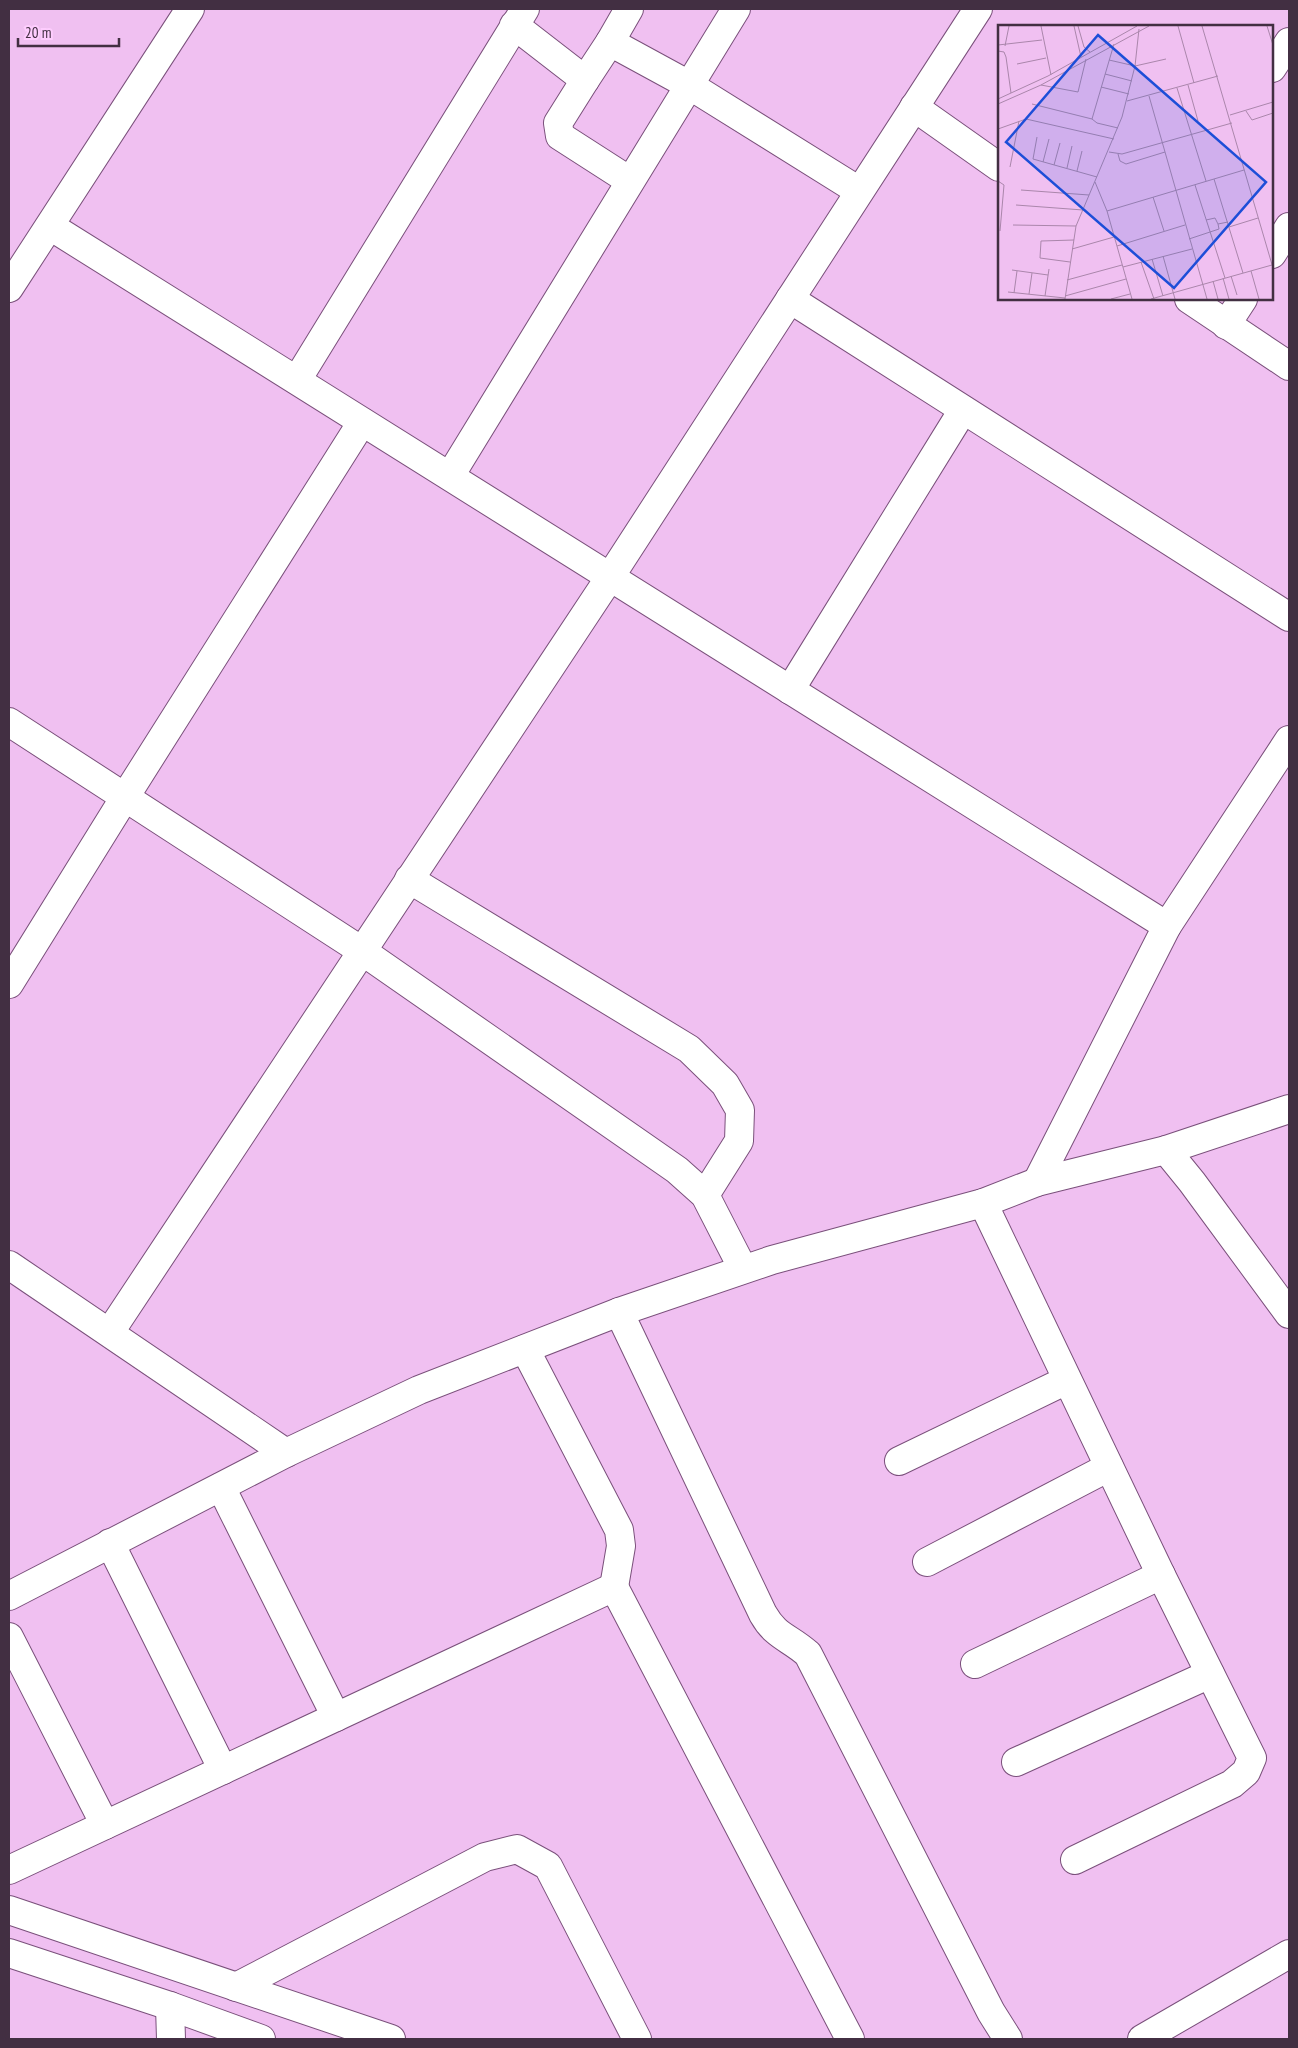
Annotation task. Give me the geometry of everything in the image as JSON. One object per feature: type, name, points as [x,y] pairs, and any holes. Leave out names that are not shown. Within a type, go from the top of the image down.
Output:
[{"type":"street","points":[[9,288],[190,9]]},
{"type":"street","points":[[630,9],[558,123],[560,136],[630,181]]},
{"type":"street","points":[[450,476],[736,9]]},
{"type":"street","points":[[110,1332],[610,576],[978,9]]},
{"type":"street","points":[[297,380],[520,17],[585,80]]},
{"type":"street","points":[[610,42],[690,84],[860,191]]},
{"type":"street","points":[[1273,66],[1289,42]]},
{"type":"street","points":[[914,107],[998,166]]},
{"type":"street","points":[[50,226],[1167,926]]},
{"type":"street","points":[[1273,252],[1289,228]]},
{"type":"street","points":[[790,300],[1289,617]]},
{"type":"street","points":[[1190,300],[1289,366]]},
{"type":"street","points":[[1226,325],[1242,300]]},
{"type":"street","points":[[790,690],[963,410]]},
{"type":"street","points":[[9,984],[124,797],[362,422]]},
{"type":"street","points":[[9,722],[362,951],[677,1170],[705,1195],[743,1269]]},
{"type":"street","points":[[1037,1182],[1167,926],[1289,740]]},
{"type":"street","points":[[409,879],[689,1049],[725,1084],[740,1110],[739,1141],[705,1195]]},
{"type":"street","points":[[9,1596],[286,1453],[419,1390],[619,1312],[743,1269],[984,1203],[1037,1182],[1166,1150],[1289,1109]]},
{"type":"street","points":[[1166,1150],[1192,1182],[1289,1314]]},
{"type":"street","points":[[984,1203],[1109,1467],[1252,1758],[1246,1772],[1232,1784],[1075,1860]]},
{"type":"street","points":[[9,1265],[286,1453]]},
{"type":"street","points":[[619,1312],[763,1614],[778,1635],[796,1643],[808,1654],[991,2012],[1008,2039]]},
{"type":"street","points":[[525,1349],[619,1530],[620,1546],[614,1587],[850,2039]]},
{"type":"street","points":[[899,1461],[1067,1380]]},
{"type":"street","points":[[927,1562],[1109,1467]]},
{"type":"street","points":[[221,1487],[336,1717]]},
{"type":"street","points":[[110,1543],[223,1770]]},
{"type":"street","points":[[975,1664],[1161,1574]]},
{"type":"street","points":[[9,1870],[614,1587]]},
{"type":"street","points":[[9,1637],[105,1825]]},
{"type":"street","points":[[1016,1762],[1210,1674]]},
{"type":"street","points":[[236,1987],[485,1857],[517,1849],[548,1866],[637,2039]]},
{"type":"street","points":[[9,1910],[391,2039]]},
{"type":"street","points":[[9,1953],[170,2006],[254,2038]]},
{"type":"street","points":[[1142,2039],[1289,1954]]},
{"type":"street","points":[[170,2006],[171,2039]]}]
